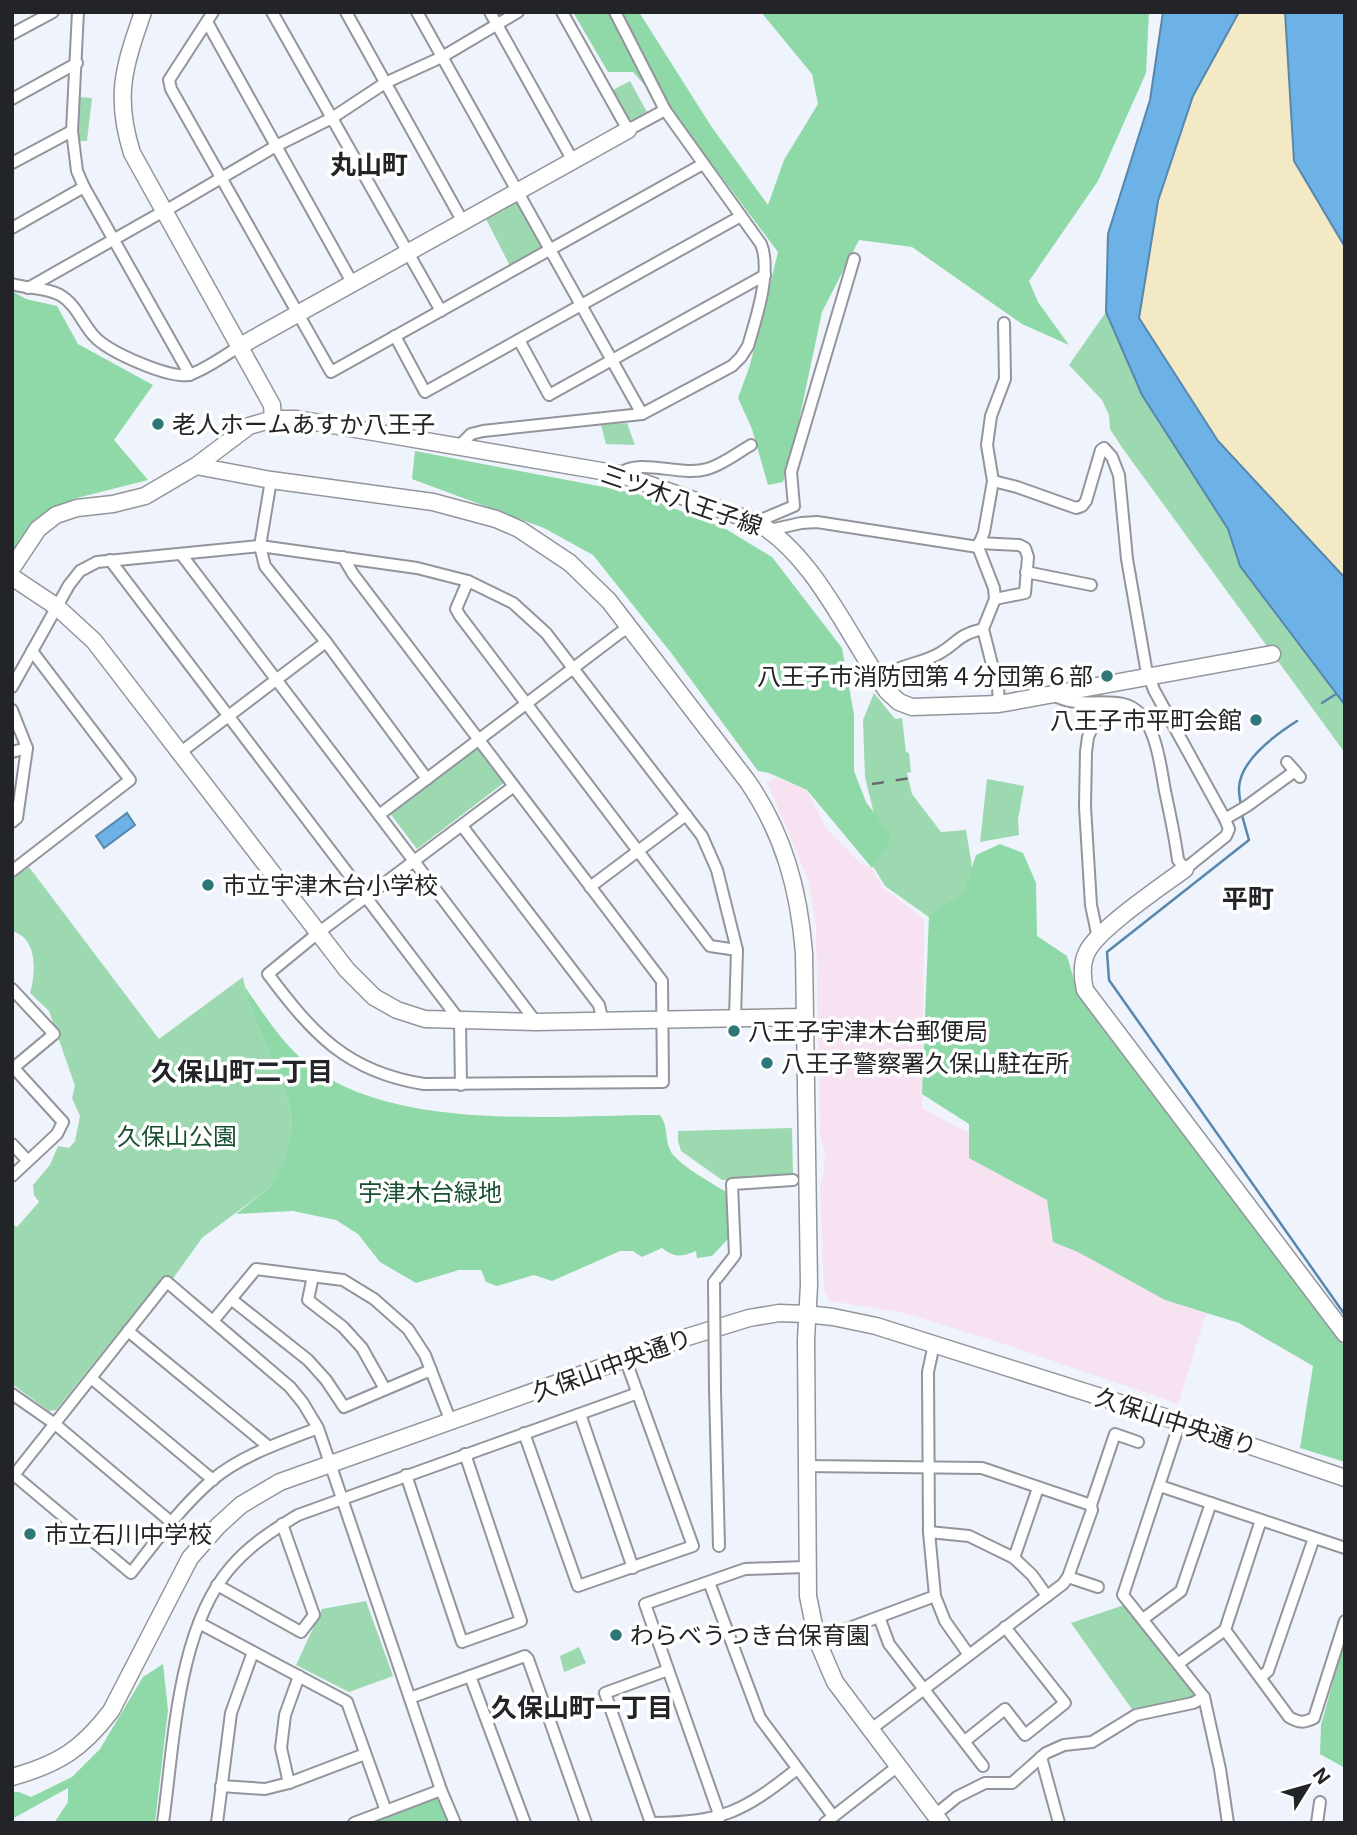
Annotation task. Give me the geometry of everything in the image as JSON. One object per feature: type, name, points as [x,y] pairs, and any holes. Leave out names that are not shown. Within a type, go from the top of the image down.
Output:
[{"type":"street","points":[[12,34],[53,12]]},
{"type":"street","points":[[78,12],[72,131],[77,171],[190,375]]},
{"type":"street","points":[[143,12],[125,69],[122,116],[132,153],[167,209],[272,405],[273,419]]},
{"type":"street","points":[[272,12],[441,311]]},
{"type":"street","points":[[346,12],[463,222]]},
{"type":"street","points":[[416,12],[642,414]]},
{"type":"street","points":[[490,12],[573,161]]},
{"type":"street","points":[[28,288],[276,146],[332,118],[385,83],[442,57],[518,12]]},
{"type":"street","points":[[562,12],[628,130]]},
{"type":"street","points":[[459,446],[471,434],[483,431],[642,414],[726,369],[741,357],[750,340],[765,275],[766,258],[761,244],[665,110],[615,12]]},
{"type":"street","points":[[352,284],[276,146],[210,17],[169,84],[331,372],[703,164]]},
{"type":"street","points":[[12,99],[77,63]]},
{"type":"street","points":[[12,284],[62,296],[72,304],[93,336],[103,345],[172,375],[190,375],[665,110]]},
{"type":"street","points":[[12,163],[72,131]]},
{"type":"street","points":[[12,228],[84,187]]},
{"type":"street","points":[[395,336],[425,392],[741,216]]},
{"type":"street","points":[[763,526],[794,506],[791,472],[854,259]]},
{"type":"street","points":[[519,340],[549,395],[765,275]]},
{"type":"street","points":[[999,704],[998,688],[983,629],[995,598],[978,545],[984,532],[993,481],[987,445],[991,416],[1005,379],[1004,323]]},
{"type":"street","name":"三ツ木八王子線","points":[[12,568],[38,529],[56,515],[77,508],[113,504],[145,496],[196,466],[249,426],[273,419],[297,419],[620,474],[763,526],[793,552],[827,596],[879,680],[899,702],[912,707],[999,704],[1272,654]]},
{"type":"street","points":[[620,474],[633,466],[683,471],[709,469],[751,445]]},
{"type":"street","points":[[993,481],[1017,486],[1076,508],[1083,506],[1099,454],[1104,448],[1109,452],[1119,475],[1127,559],[1149,678],[1228,817],[1228,829],[1226,836],[1098,938],[1087,952],[1082,970],[1083,981],[1090,997],[1345,1334]]},
{"type":"street","points":[[196,466],[271,480],[433,502],[496,519],[519,529],[570,563],[600,592],[748,782],[765,809],[779,837],[793,876],[802,923],[808,1285],[805,1466],[807,1595],[817,1640],[835,1682],[938,1819],[957,1797],[985,1783],[1012,1783],[1046,1753],[1064,1745],[1092,1742],[1136,1715],[1193,1703],[1204,1697]]},
{"type":"street","points":[[271,480],[260,546],[265,566],[326,642],[427,779]]},
{"type":"street","points":[[763,526],[817,522],[978,545],[1019,545],[1025,548],[1028,557],[1025,593],[995,598]]},
{"type":"street","points":[[12,687],[69,585],[80,571],[92,564],[260,546],[430,570],[468,581],[513,603],[547,633],[702,836],[717,870],[737,950],[735,1018]]},
{"type":"street","points":[[181,554],[536,1022]]},
{"type":"street","points":[[343,556],[353,574],[478,740],[514,786],[662,981],[663,1082],[461,1085],[406,1081],[362,1066],[323,1039],[298,1013],[268,974],[318,933],[514,786]]},
{"type":"street","points":[[110,560],[460,1021],[461,1085]]},
{"type":"street","points":[[1026,572],[1091,585]]},
{"type":"street","points":[[12,576],[81,627],[112,662],[318,933],[359,984],[374,997],[411,1015],[460,1021],[804,1017]]},
{"type":"street","points":[[468,581],[456,609],[710,946],[737,950]]},
{"type":"street","points":[[379,815],[629,626]]},
{"type":"street","points":[[879,680],[895,669],[942,653],[960,636],[983,629]]},
{"type":"street","points":[[181,752],[326,642]]},
{"type":"street","points":[[12,871],[131,780],[32,651]]},
{"type":"street","points":[[1054,695],[1063,701],[1129,706],[1148,725],[1159,756],[1178,860],[1185,869]]},
{"type":"street","points":[[1098,938],[1091,905],[1085,765],[1088,737],[1103,703]]},
{"type":"street","points":[[12,709],[27,748],[17,818],[12,822]]},
{"type":"street","points":[[12,752],[27,748]]},
{"type":"street","points":[[1228,817],[1294,770]]},
{"type":"street","points":[[590,887],[686,815]]},
{"type":"street","points":[[462,826],[598,1005],[603,1021]]},
{"type":"street","points":[[12,989],[54,1034],[13,1068],[63,1122],[57,1134],[12,1177]]},
{"type":"street","points":[[12,1144],[27,1160]]},
{"type":"street","points":[[719,1546],[714,1282],[735,1255],[732,1184],[793,1180]]},
{"type":"street","points":[[213,1321],[256,1269],[343,1280],[374,1299],[408,1329],[425,1355],[451,1422]]},
{"type":"street","points":[[313,1276],[308,1300],[343,1327],[362,1348],[384,1389]]},
{"type":"street","points":[[318,1428],[269,1447],[213,1480],[171,1522],[131,1573],[13,1475],[167,1282],[290,1387],[318,1428],[441,1790],[455,1823]]},
{"type":"street","points":[[231,1299],[308,1360],[327,1380],[344,1407],[431,1370]]},
{"type":"street","name":"久保山中央通り","points":[[12,1777],[57,1762],[77,1749],[94,1732],[111,1711],[190,1558],[241,1505],[280,1482],[330,1463],[626,1361],[681,1339],[749,1318],[779,1313],[806,1314],[876,1326],[1180,1422],[1345,1478]]},
{"type":"street","points":[[128,1331],[269,1447]]},
{"type":"street","points":[[934,1345],[928,1372],[929,1532],[935,1596],[945,1620],[968,1655]]},
{"type":"street","points":[[524,1433],[578,1586],[693,1546],[626,1361]]},
{"type":"street","points":[[91,1378],[213,1480]]},
{"type":"street","points":[[163,1823],[190,1644],[217,1586],[248,1549],[298,1515],[638,1393]]},
{"type":"street","points":[[12,1394],[55,1424],[171,1522]]},
{"type":"street","points":[[580,1414],[633,1567]]},
{"type":"street","points":[[1180,1422],[1123,1595],[1204,1697],[1220,1769],[1228,1823]]},
{"type":"street","points":[[870,1730],[1047,1596],[1068,1577],[1115,1434],[1138,1442]]},
{"type":"street","points":[[406,1475],[462,1642],[521,1621],[465,1454]]},
{"type":"street","points":[[805,1466],[982,1468],[1091,1505]]},
{"type":"street","points":[[1160,1486],[1345,1548]]},
{"type":"street","points":[[1014,1558],[1038,1488]]},
{"type":"street","points":[[1143,1619],[1181,1591],[1210,1503]]},
{"type":"street","points":[[1179,1663],[1225,1630],[1261,1520]]},
{"type":"street","points":[[217,1586],[301,1632],[314,1615],[282,1524]]},
{"type":"street","points":[[929,1532],[969,1536],[1014,1558],[1032,1575],[1047,1596]]},
{"type":"street","points":[[1261,1677],[1268,1671],[1314,1538]]},
{"type":"street","points":[[720,1817],[645,1604],[745,1569],[806,1567]]},
{"type":"street","points":[[1068,1577],[1098,1587]]},
{"type":"street","points":[[709,1582],[760,1717],[829,1819],[898,1766]]},
{"type":"street","points":[[817,1640],[935,1596]]},
{"type":"street","points":[[878,1617],[889,1644],[984,1766]]},
{"type":"street","points":[[1225,1630],[1289,1717],[1304,1723],[1314,1718],[1345,1621]]},
{"type":"street","points":[[199,1623],[347,1702],[386,1811]]},
{"type":"street","points":[[965,1741],[1005,1709],[1025,1735],[1065,1703],[1005,1628]]},
{"type":"street","points":[[217,1823],[230,1713],[253,1652]]},
{"type":"street","points":[[410,1698],[525,1656],[586,1823]]},
{"type":"street","points":[[668,1670],[605,1693],[652,1823],[690,1822],[720,1817],[741,1809],[797,1769]]},
{"type":"street","points":[[289,1783],[281,1748],[285,1715],[299,1676]]},
{"type":"street","points":[[470,1676],[525,1823]]},
{"type":"street","points":[[221,1786],[265,1789],[289,1783],[365,1754]]},
{"type":"street","points":[[1041,1757],[1059,1823]]},
{"type":"street","points":[[355,1823],[441,1790]]},
{"type":"street","points":[[1317,1823],[1321,1802]]},
{"type":"shaded area","points":[[776,778],[807,790],[825,827],[860,863],[872,868],[883,888],[924,919],[922,1108],[972,1135],[970,1158],[1047,1200],[1210,1301],[1178,1404],[1001,1343],[904,1313],[830,1301],[824,1291],[820,1187],[825,1151],[820,1135],[816,925],[808,879],[767,782]]},
{"type":"green space","points":[[573,12],[639,12],[711,126],[768,205],[784,160],[818,104],[812,74],[761,12],[1149,12],[1146,73],[1098,181],[1029,281],[1038,302],[1069,345],[1022,324],[912,247],[859,240],[822,312],[783,482],[768,485],[752,429],[738,398],[750,365],[778,252],[699,147],[633,72],[608,72]]},
{"type":"green space","points":[[630,81],[647,112],[633,120],[626,119],[611,91]]},
{"type":"green space","points":[[80,97],[92,98],[87,141],[77,141]]},
{"type":"green space","points":[[518,200],[547,246],[510,266],[486,219]]},
{"type":"green space","points":[[12,291],[26,299],[57,306],[78,344],[153,385],[114,440],[148,480],[73,499],[26,532],[12,558]]},
{"type":"green space","points":[[1106,312],[1142,395],[1228,529],[1240,566],[1345,705],[1345,753],[1123,449],[1110,429],[1109,415],[1102,400],[1069,365]]},
{"type":"green space","points":[[627,423],[635,445],[606,444],[601,425]]},
{"type":"green space","points":[[415,451],[635,493],[724,528],[772,557],[842,648],[854,715],[854,771],[866,802],[892,837],[872,868],[807,790],[769,773],[758,771],[672,654],[593,555],[544,528],[412,479]]},
{"type":"green space","points":[[874,693],[895,719],[902,718],[906,752],[909,753],[911,772],[907,773],[912,794],[941,832],[966,830],[978,902],[933,920],[885,886],[868,858],[878,830],[865,777],[863,720]]},
{"type":"green space","points":[[477,744],[505,782],[417,849],[389,812]]},
{"type":"green space","points":[[987,779],[1024,786],[1018,820],[1019,835],[980,842]]},
{"type":"green space","points":[[1000,844],[1023,853],[1036,883],[1037,936],[1067,956],[1078,993],[1345,1347],[1345,1462],[1300,1448],[1313,1366],[1239,1323],[1165,1300],[1078,1252],[1053,1242],[1047,1200],[969,1158],[969,1124],[922,1094],[929,915],[964,893],[976,855]]},
{"type":"green space","name":"久保山公園","points":[[29,867],[159,1039],[243,977],[248,1002],[289,1102],[292,1131],[286,1159],[269,1188],[202,1238],[172,1280],[162,1278],[56,1410],[49,1411],[12,1384],[12,1224],[17,1227],[39,1202],[34,1195],[33,1185],[50,1165],[58,1146],[69,1148],[75,1141],[80,1116],[72,1098],[75,1086],[49,1011],[30,993],[34,966],[31,948],[27,941],[12,931],[12,879]]},
{"type":"green space","name":"宇津木台緑地","points":[[245,987],[280,1035],[304,1061],[339,1084],[381,1100],[426,1110],[474,1115],[660,1115],[665,1124],[669,1147],[675,1157],[726,1192],[728,1239],[712,1256],[697,1258],[696,1251],[678,1256],[662,1248],[642,1257],[633,1251],[620,1251],[552,1281],[534,1275],[497,1286],[486,1282],[481,1270],[459,1270],[416,1283],[380,1262],[358,1234],[336,1220],[293,1211],[236,1214],[269,1188],[286,1158],[292,1131],[289,1102],[248,1002]]},
{"type":"green space","points":[[792,1128],[793,1176],[722,1180],[681,1151],[678,1141],[678,1131]]},
{"type":"green space","points":[[366,1601],[393,1676],[349,1692],[296,1665],[322,1609]]},
{"type":"green space","points":[[1130,1603],[1204,1697],[1136,1715],[1071,1623]]},
{"type":"green space","points":[[1345,1639],[1345,1768],[1320,1754],[1321,1725]]},
{"type":"green space","points":[[579,1647],[586,1663],[564,1672],[560,1656]]},
{"type":"green space","points":[[163,1664],[168,1710],[155,1823],[54,1823],[68,1802],[68,1788],[12,1819],[12,1792],[31,1797],[72,1777],[100,1749],[143,1677]]},
{"type":"green space","points":[[435,1795],[449,1823],[361,1823]]},
{"type":"sand","points":[[1239,12],[1285,12],[1294,161],[1345,247],[1345,578],[1218,441],[1139,318],[1158,201],[1193,96]]},
{"type":"water","points":[[1163,12],[1239,12],[1193,96],[1158,201],[1139,318],[1218,441],[1345,578],[1345,705],[1240,566],[1228,529],[1142,395],[1106,312],[1108,234],[1150,100]]},
{"type":"water","points":[[1285,12],[1345,12],[1345,247],[1294,161]]},
{"type":"water","points":[[127,813],[135,825],[104,848],[96,836]]},
{"type":"waterway","points":[[1322,703],[1336,694]]},
{"type":"waterway","points":[[1241,805],[1239,788],[1245,768],[1260,749],[1297,721]]},
{"type":"waterway","points":[[1241,812],[1249,840],[1107,952],[1109,980],[1345,1315]]},
{"type":"railway","points":[[872,784],[917,777]]},
{"type":"place","name":"老人ホームあすか八王子","points":[[158,424]]},
{"type":"place","name":"八王子市消防団第４分団第６部","points":[[1107,676]]},
{"type":"place","name":"八王子市平町会館","points":[[1256,720]]},
{"type":"place","name":"市立宇津木台小学校","points":[[208,885]]},
{"type":"place","name":"八王子宇津木台郵便局","points":[[734,1031]]},
{"type":"place","name":"八王子警察署久保山駐在所","points":[[767,1063]]},
{"type":"place","name":"市立石川中学校","points":[[30,1534]]},
{"type":"place","name":"わらべうつき台保育園","points":[[616,1635]]},
{"type":"district","name":"丸山町","points":[[369,164]]},
{"type":"district","name":"平町","points":[[1248,898]]},
{"type":"district","name":"久保山町二丁目","points":[[242,1071]]},
{"type":"district","name":"久保山町一丁目","points":[[582,1707]]}]
